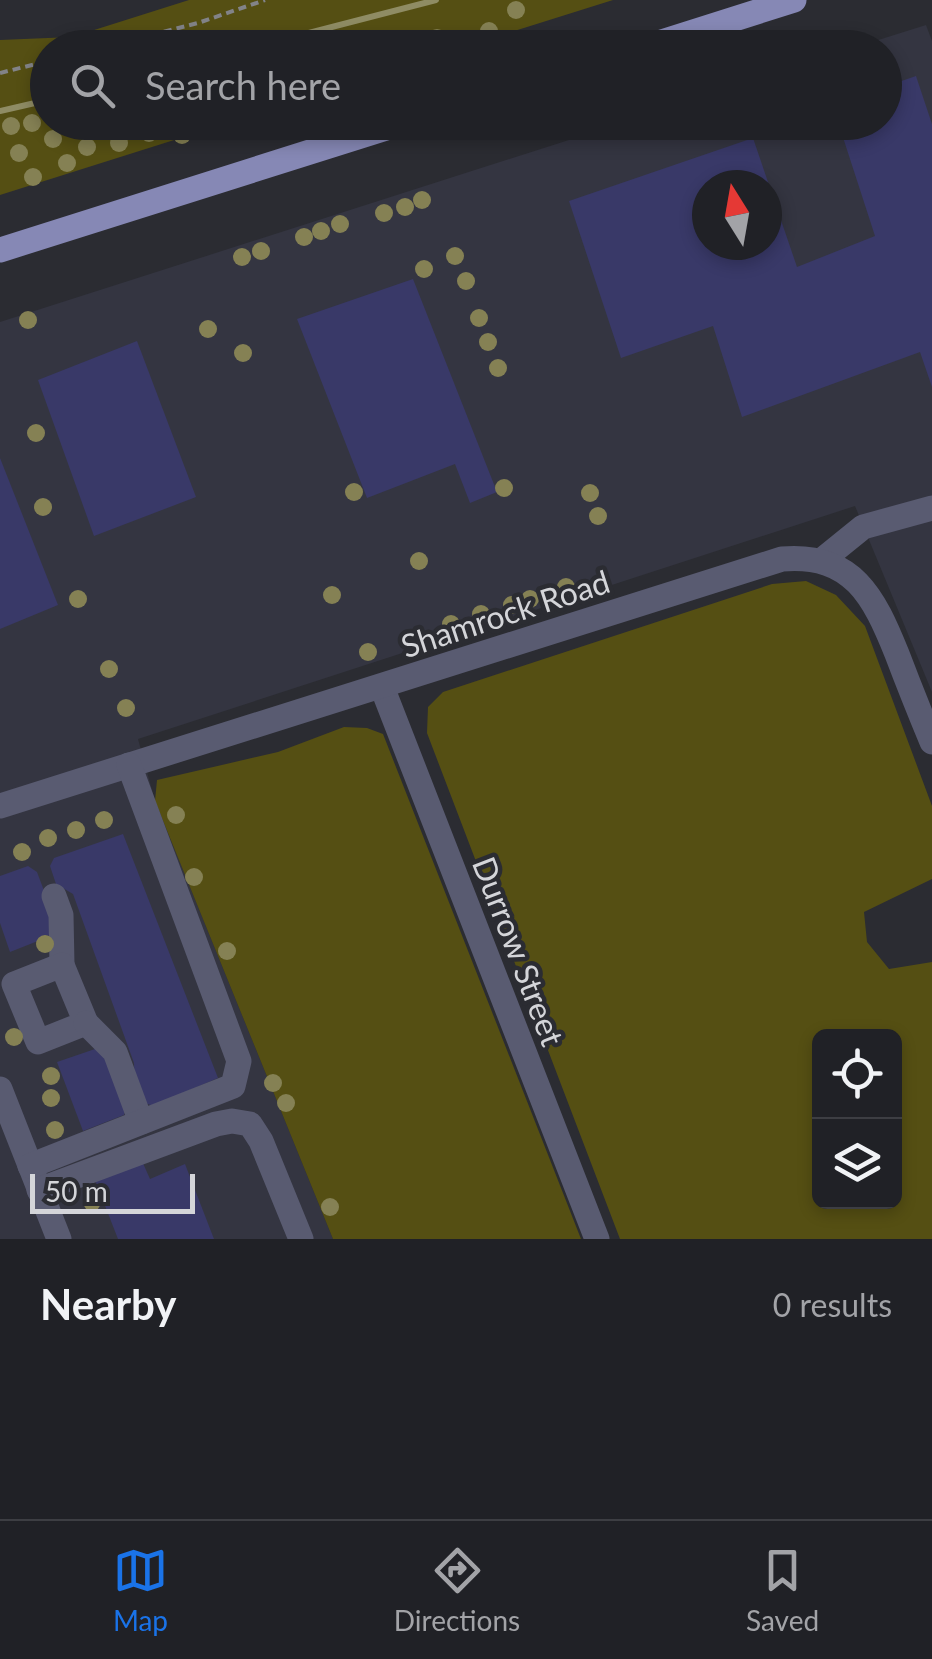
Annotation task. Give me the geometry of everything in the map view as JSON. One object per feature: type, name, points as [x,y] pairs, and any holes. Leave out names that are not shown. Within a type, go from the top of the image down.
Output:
[{"type":"main road","points":[[700,30],[794,0]]},
{"type":"main road","points":[[0,250],[348,140]]},
{"type":"street","points":[[932,508],[863,527],[822,561],[855,580],[879,611],[932,742]]},
{"type":"street","name":"Shamrock Road","points":[[0,806],[782,559],[822,561]]},
{"type":"street","name":"Durrow Street","points":[[382,687],[597,1239]]},
{"type":"street","points":[[35,1178],[142,1122],[233,1086],[240,1061],[130,765]]},
{"type":"street","points":[[54,896],[62,915],[62,965],[86,1023],[115,1052],[142,1122]]},
{"type":"street","points":[[62,965],[14,984],[13,1015],[38,1042],[86,1023]]},
{"type":"street","points":[[0,1090],[58,1239]]},
{"type":"street","points":[[35,1178],[216,1124],[250,1124],[261,1141],[301,1239]]},
{"type":"path","points":[[171,30],[265,0]]},
{"type":"path","points":[[0,73],[30,66]]},
{"type":"shaded area","points":[[189,0],[613,0],[517,30],[94,30]]},
{"type":"shaded area","points":[[926,25],[932,41],[932,692],[855,506],[138,739],[155,801],[333,1239],[0,1239],[0,322],[569,140],[902,140],[902,33]]},
{"type":"shaded area","points":[[30,39],[30,140],[174,140],[0,195],[0,40]]},
{"type":"shaded area","points":[[806,581],[836,595],[865,626],[932,806],[932,879],[864,912],[867,942],[889,969],[932,962],[932,1239],[620,1239],[427,733],[428,707],[443,692],[772,584]]},
{"type":"shaded area","points":[[344,727],[367,728],[383,734],[581,1239],[333,1239],[155,801],[157,780],[278,752]]},
{"type":"building","points":[[916,76],[932,124],[932,387],[920,352],[742,417],[713,326],[621,358],[569,201],[754,140],[764,170],[692,170],[692,260],[782,260],[782,223],[797,267],[875,236],[844,140],[902,140],[902,81]]},
{"type":"building","points":[[413,279],[497,492],[470,503],[455,464],[367,498],[297,319]]},
{"type":"building","points":[[137,341],[196,497],[94,536],[38,380]]},
{"type":"building","points":[[0,458],[58,605],[0,629]]},
{"type":"building","points":[[123,834],[218,1078],[153,1106],[140,1101],[135,1091],[134,1063],[73,894],[56,884],[50,866],[54,858]]},
{"type":"building","points":[[28,866],[37,872],[55,920],[48,937],[10,952],[0,923],[0,876]]},
{"type":"building","points":[[95,1049],[109,1056],[127,1106],[124,1115],[83,1131],[57,1062]]},
{"type":"building","points":[[142,1161],[150,1179],[185,1164],[214,1239],[118,1239],[95,1180]]},
{"type":"waterway","points":[[320,30],[436,0]]},
{"type":"waterway","points":[[0,111],[30,104]]}]
